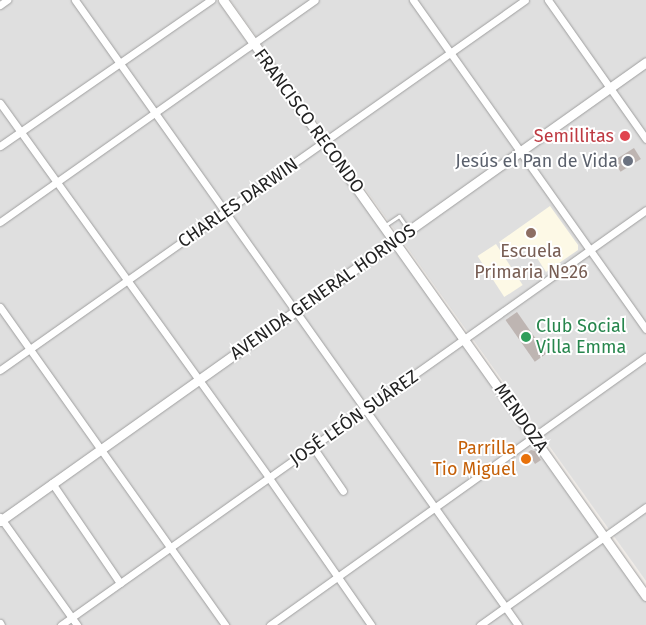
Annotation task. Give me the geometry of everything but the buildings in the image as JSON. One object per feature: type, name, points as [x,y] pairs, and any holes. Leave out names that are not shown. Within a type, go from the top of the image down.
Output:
[{"type":"street","points":[[0,5],[7,0]]},
{"type":"street","points":[[76,0],[518,625]]},
{"type":"street","points":[[0,146],[211,0]]},
{"type":"street","name":"FRANCISCO RECONDO","points":[[223,0],[395,241]]},
{"type":"street","points":[[0,222],[315,0]]},
{"type":"street","points":[[413,0],[646,329]]},
{"type":"street","name":"CHARLES DARWIN","points":[[0,370],[225,213],[524,0]]},
{"type":"street","points":[[548,0],[646,139]]},
{"type":"street","name":"AVENIDA GENERAL HORNOS","points":[[1,519],[296,312],[646,62]]},
{"type":"street","points":[[0,103],[269,478],[371,625]]},
{"type":"street","name":"JOSÉ LEÓN SUÁREZ","points":[[62,625],[466,340],[646,210]]},
{"type":"street","name":"MENDOZA","points":[[395,241],[646,596]]},
{"type":"street","points":[[0,307],[225,625]]},
{"type":"street","points":[[270,625],[646,358]]},
{"type":"street","points":[[312,447],[343,492]]},
{"type":"street","points":[[52,483],[120,583]]},
{"type":"street","points":[[480,625],[646,507]]},
{"type":"street","points":[[1,519],[77,625]]},
{"type":"lane","points":[[384,226],[399,216],[410,231]]},
{"type":"shaded area","points":[[0,0],[217,0],[646,601],[646,625],[0,625]]},
{"type":"shaded area","points":[[230,0],[646,0],[646,581]]},
{"type":"shaded area","points":[[550,206],[578,245],[578,250],[546,272],[530,247],[511,260],[499,242]]},
{"type":"shaded area","points":[[496,244],[523,285],[504,297],[478,256]]},
{"type":"place","name":"Semillitas","points":[[625,136]]},
{"type":"place","name":"Jesús el Pan de Vida","points":[[628,161]]},
{"type":"place","name":"Escuela Primaria Nº26","points":[[531,233]]},
{"type":"place","name":"Club Social Villa Emma","points":[[526,337]]},
{"type":"place","name":"Parrilla Tio Miguel","points":[[526,459]]}]
